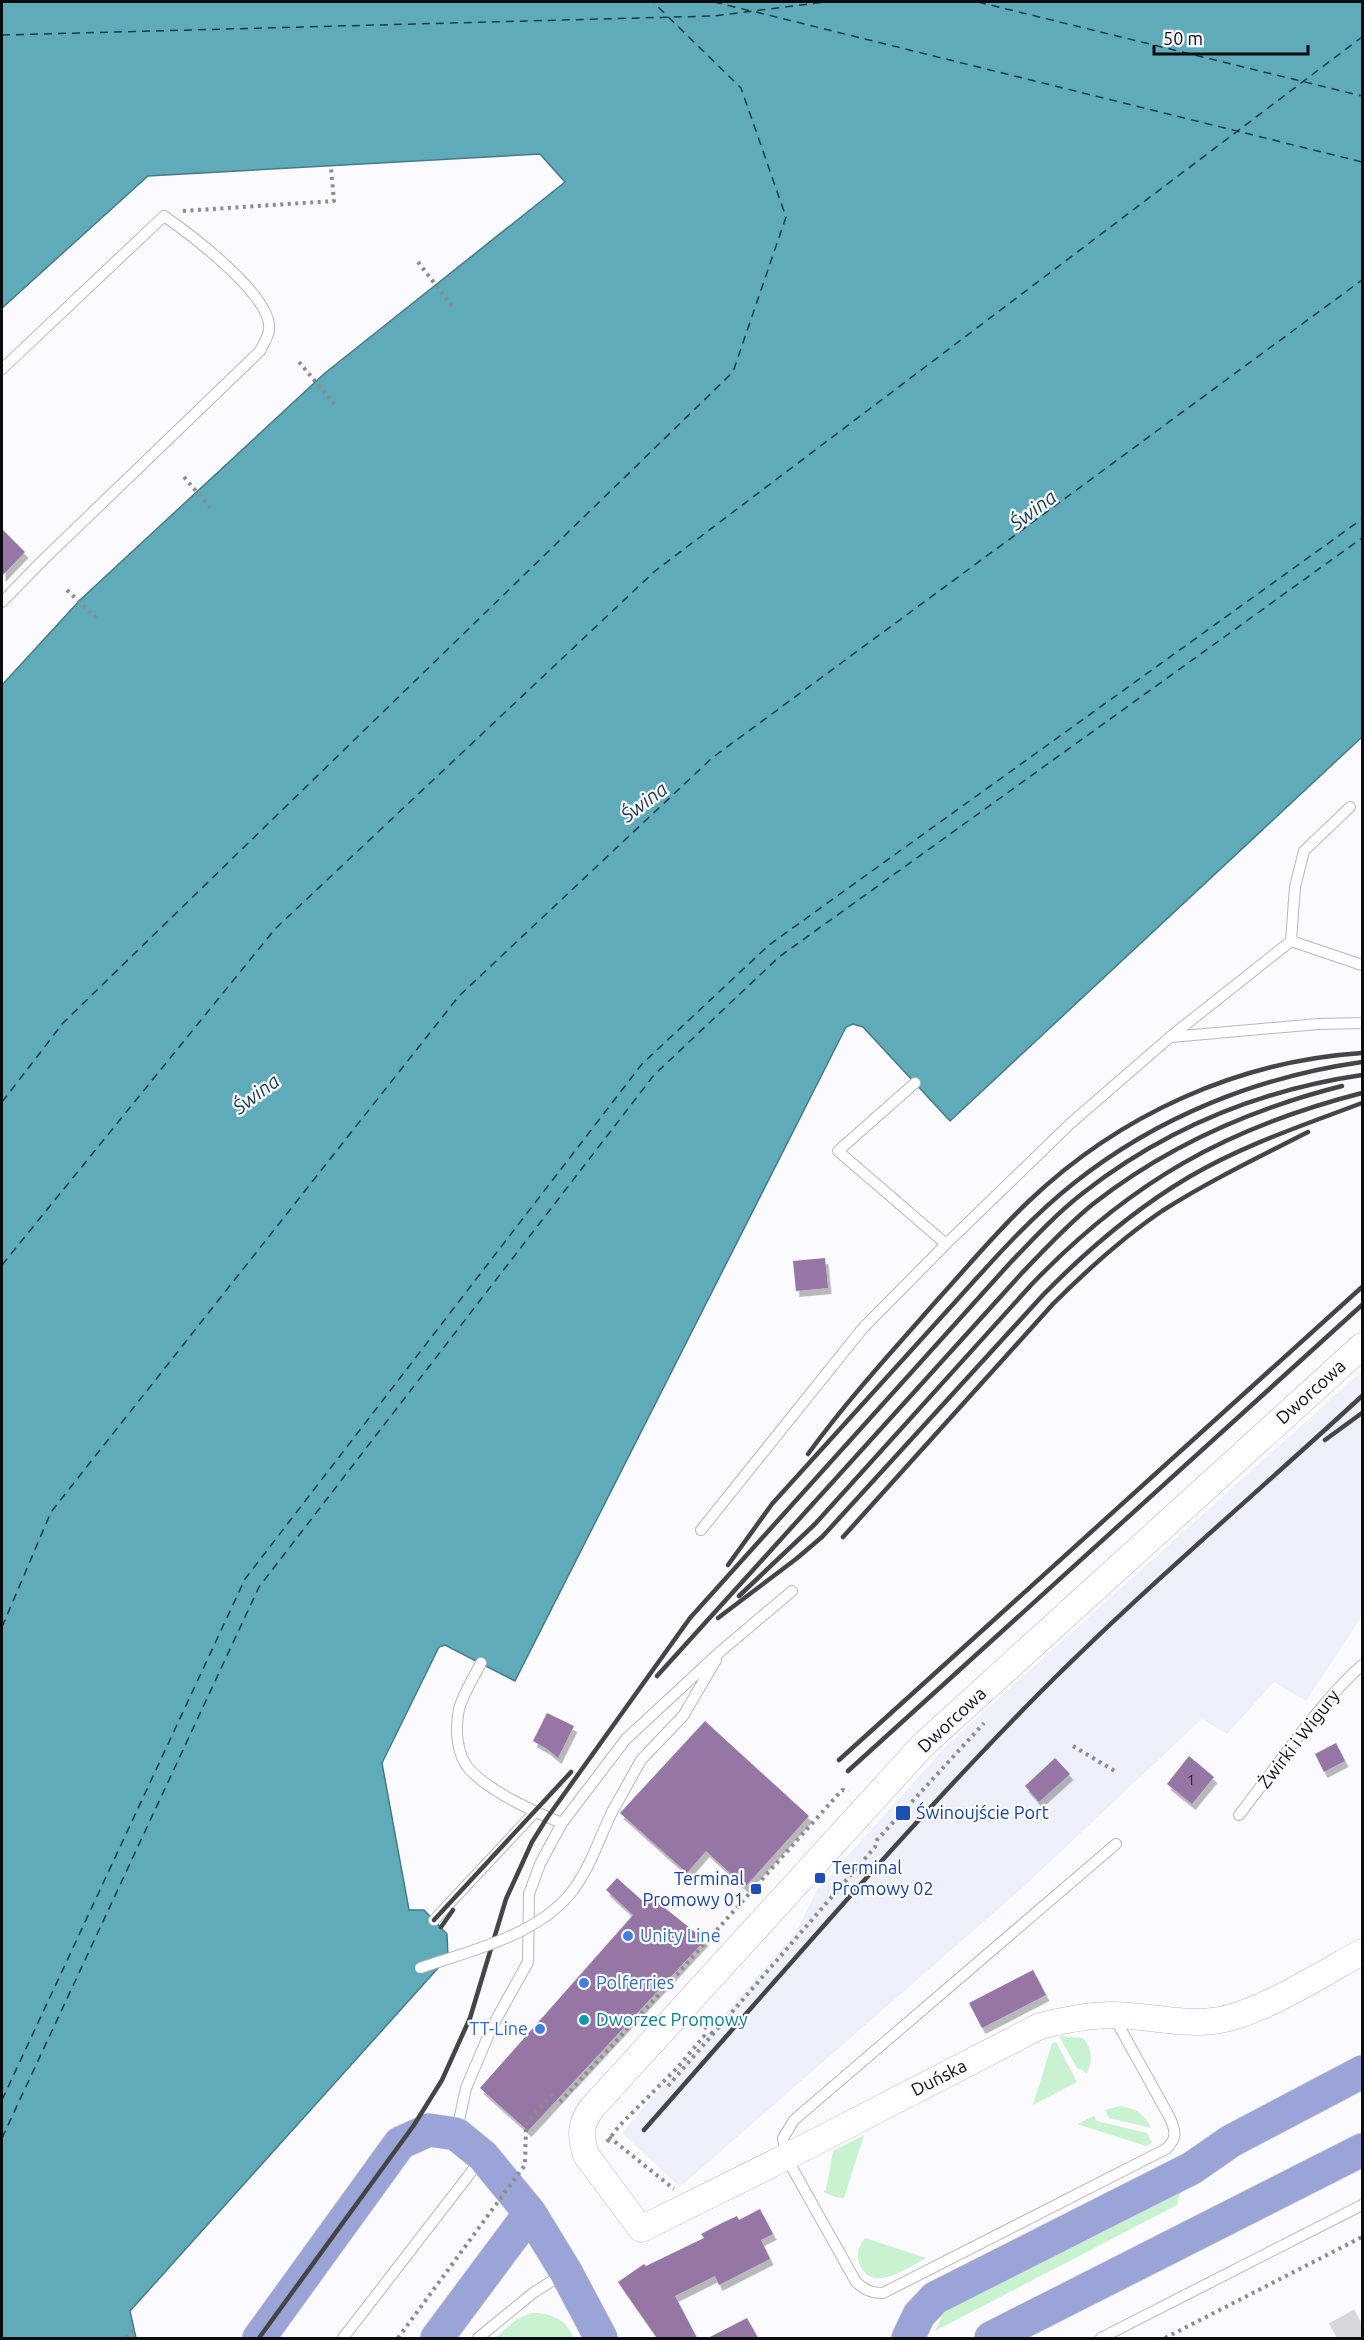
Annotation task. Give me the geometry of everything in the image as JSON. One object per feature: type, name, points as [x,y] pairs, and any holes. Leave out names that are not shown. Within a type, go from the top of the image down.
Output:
[{"type":"highway","points":[[908,2338],[919,2315],[935,2298],[1192,2168],[1231,2141],[1362,2072]]},
{"type":"highway","points":[[259,2338],[400,2143],[429,2130],[456,2134],[483,2156],[530,2213],[566,2272],[601,2338]]},
{"type":"highway","points":[[991,2338],[1362,2150]]},
{"type":"highway","points":[[437,2338],[530,2213]]},
{"type":"street","name":"Dworcowa","points":[[581,2130],[591,2109],[923,1745],[1362,1346]]},
{"type":"street","name":"Duńska","points":[[581,2130],[586,2155],[641,2229],[1040,2026],[1079,2017],[1113,2015],[1196,2022],[1234,2017],[1263,2005],[1362,1952]]},
{"type":"lane","points":[[2,369],[164,216],[201,243],[252,291],[265,309],[269,329],[260,351],[2,602]]},
{"type":"lane","points":[[701,1530],[863,1328],[946,1244],[1071,1123],[1170,1038],[1291,941],[1295,887],[1304,851],[1350,807]]},
{"type":"lane","points":[[1291,941],[1362,965]]},
{"type":"lane","points":[[1170,1038],[1296,1025],[1362,1023]]},
{"type":"lane","points":[[915,1083],[838,1151],[946,1244]]},
{"type":"lane","points":[[456,2134],[466,2088],[492,2027],[528,1962],[529,1894],[540,1864],[562,1823],[626,1738],[721,1651],[792,1591]]},
{"type":"lane","points":[[420,1968],[508,1938],[547,1914],[570,1894],[589,1863],[618,1799],[641,1760],[693,1702],[721,1651]]},
{"type":"lane","points":[[481,1663],[459,1708],[457,1743],[469,1769],[494,1788],[535,1812],[562,1823]]},
{"type":"lane","name":"Żwirki i Wigury","points":[[1239,1815],[1317,1715],[1350,1675],[1362,1665]]},
{"type":"lane","points":[[434,1920],[535,1812]]},
{"type":"lane","points":[[1113,2015],[1170,2118],[1175,2130],[1174,2142],[1167,2149],[883,2293],[874,2293],[864,2289],[856,2282],[786,2157],[783,2138],[794,2120],[1116,1844]]},
{"type":"lane","points":[[343,2338],[483,2156]]},
{"type":"lane","points":[[1101,2338],[1362,2205]]},
{"type":"lane","points":[[478,2338],[533,2293],[566,2272]]},
{"type":"path","points":[[164,216],[172,212],[334,201],[331,168]]},
{"type":"path","points":[[418,262],[452,306]]},
{"type":"path","points":[[299,362],[334,404]]},
{"type":"path","points":[[184,477],[213,511]]},
{"type":"path","points":[[67,590],[99,621]]},
{"type":"path","points":[[668,2086],[875,1847],[877,1840],[991,1716]]},
{"type":"path","points":[[1073,1746],[1118,1773]]},
{"type":"path","points":[[707,2029],[712,2034]]},
{"type":"path","points":[[606,2146],[609,2137],[677,2068],[704,2036],[708,2040]]},
{"type":"path","points":[[398,2338],[525,2165],[526,2124],[554,2092]]},
{"type":"path","points":[[609,2137],[682,2195]]},
{"type":"path","points":[[1165,2338],[1362,2236]]},
{"type":"path","points":[[126,2338],[134,2330]]},
{"type":"shaded area","points":[[1362,1371],[1362,1616],[1306,1701],[1274,1682],[1227,1734],[1202,1719],[1020,1890],[680,2187],[622,2133],[796,1932],[817,1890],[947,1745]]},
{"type":"green space","points":[[1059,2036],[1083,2038],[1086,2042],[1091,2060],[1086,2074],[1077,2068]]},
{"type":"green space","points":[[1056,2042],[1077,2082],[1033,2105],[1052,2043]]},
{"type":"green space","points":[[1120,2106],[1139,2112],[1151,2128],[1109,2118],[1105,2110]]},
{"type":"green space","points":[[1094,2116],[1097,2121],[1147,2133],[1152,2143],[1146,2146],[1077,2124]]},
{"type":"green space","points":[[864,2135],[844,2198],[823,2192],[826,2190],[833,2151]]},
{"type":"green space","points":[[1181,2189],[1177,2205],[935,2331],[948,2309]]},
{"type":"green space","points":[[865,2238],[926,2258],[891,2276],[873,2277],[866,2273],[858,2258],[858,2251]]},
{"type":"green space","points":[[530,2313],[551,2315],[557,2318],[567,2326],[574,2338],[495,2338],[516,2320]]},
{"type":"water","name":"Świna","points":[[2,2],[1362,2],[1362,737],[950,1121],[863,1027],[853,1024],[846,1027],[515,1681],[445,1645],[439,1647],[382,1763],[409,1910],[424,1910],[447,1934],[448,1957],[130,2311],[136,2338],[2,2338],[2,685],[80,600],[325,373],[565,182],[540,154],[148,176],[2,308]]},
{"type":"building","points":[[2,529],[25,552],[2,576]]},
{"type":"building","points":[[825,1258],[828,1288],[796,1291],[793,1261]]},
{"type":"building","points":[[547,1713],[574,1726],[558,1758],[533,1741]]},
{"type":"building","points":[[705,1721],[809,1816],[745,1887],[706,1851],[687,1873],[620,1813]]},
{"type":"building","points":[[1336,1743],[1345,1761],[1324,1772],[1315,1754]]},
{"type":"building","points":[[1189,1756],[1214,1777],[1192,1804],[1167,1784]]},
{"type":"building","points":[[1055,1758],[1070,1774],[1039,1802],[1025,1786]]},
{"type":"building","name":"Dworzec Promowy","points":[[617,1878],[645,1903],[651,1897],[705,1940],[528,2131],[480,2088],[633,1915],[606,1890]]},
{"type":"building","points":[[1033,1970],[1046,1995],[982,2028],[969,2003]]},
{"type":"building","points":[[760,2209],[773,2234],[761,2240],[770,2259],[719,2285],[715,2276],[675,2296],[697,2338],[657,2338],[618,2282],[644,2264],[646,2266],[704,2238],[701,2234],[722,2223],[737,2216],[739,2220]]},
{"type":"building","points":[[747,2318],[758,2338],[708,2338]]},
{"type":"ferry route","points":[[2,1102],[63,1023],[733,372],[786,217],[741,88],[653,2]]},
{"type":"ferry route","points":[[714,2],[751,11]]},
{"type":"ferry route","points":[[2,35],[713,16],[824,2]]},
{"type":"ferry route","points":[[978,2],[1362,96]]},
{"type":"ferry route","points":[[756,12],[1362,162]]},
{"type":"ferry route","points":[[2,1265],[275,929],[655,571],[1362,37]]},
{"type":"ferry route","points":[[2,1627],[51,1512],[459,996],[712,758],[1362,280]]},
{"type":"ferry route","points":[[2,2100],[245,1579],[642,1064],[769,945],[1362,519]]},
{"type":"ferry route","points":[[2,2138],[259,1587],[654,1075],[779,957],[1362,538]]},
{"type":"tunnel","points":[[1337,2338],[1362,2324]]},
{"type":"railway","points":[[808,1454],[872,1374],[972,1261],[1029,1201],[1064,1170],[1141,1118],[1226,1081],[1270,1067],[1316,1058],[1362,1053]]},
{"type":"railway","points":[[728,1565],[772,1504],[791,1483],[1007,1245],[1074,1183],[1139,1138],[1210,1103],[1284,1078],[1362,1062]]},
{"type":"railway","points":[[259,2338],[414,2125],[442,2080],[470,2018],[506,1899],[532,1842],[690,1618],[1010,1263],[1054,1218],[1083,1193],[1114,1170],[1147,1150],[1180,1131],[1215,1116],[1287,1091],[1362,1075]]},
{"type":"railway","points":[[657,1676],[1021,1274],[1083,1212],[1121,1183],[1180,1147],[1243,1118],[1308,1095],[1342,1086]]},
{"type":"railway","points":[[739,1596],[815,1524],[1032,1284],[1106,1216],[1183,1163],[1224,1142],[1267,1123],[1362,1093]]},
{"type":"railway","points":[[718,1618],[822,1537],[1043,1295],[1112,1231],[1169,1189],[1231,1155],[1362,1103]]},
{"type":"railway","points":[[843,1537],[1053,1304],[1105,1255],[1147,1221],[1180,1200],[1308,1132]]},
{"type":"railway","points":[[839,1760],[1362,1287]]},
{"type":"railway","points":[[848,1771],[1362,1305]]},
{"type":"railway","points":[[644,2130],[873,1871],[1014,1719],[1098,1635],[1362,1396]]},
{"type":"railway","points":[[1325,1440],[1362,1413]]},
{"type":"railway","points":[[434,1920],[571,1772]]},
{"type":"railway","points":[[441,1927],[453,1910]]},
{"type":"place","name":"Świnoujście Port","points":[[903,1813]]},
{"type":"place","name":"Terminal Promowy 02","points":[[820,1878]]},
{"type":"place","name":"Terminal Promowy 01","points":[[756,1889]]},
{"type":"place","name":"Unity Line","points":[[628,1936]]},
{"type":"place","name":"Polferries","points":[[584,1983]]},
{"type":"place","name":"Dworzec Promowy","points":[[584,2020]]},
{"type":"place","name":"TT-Line","points":[[540,2029]]}]
